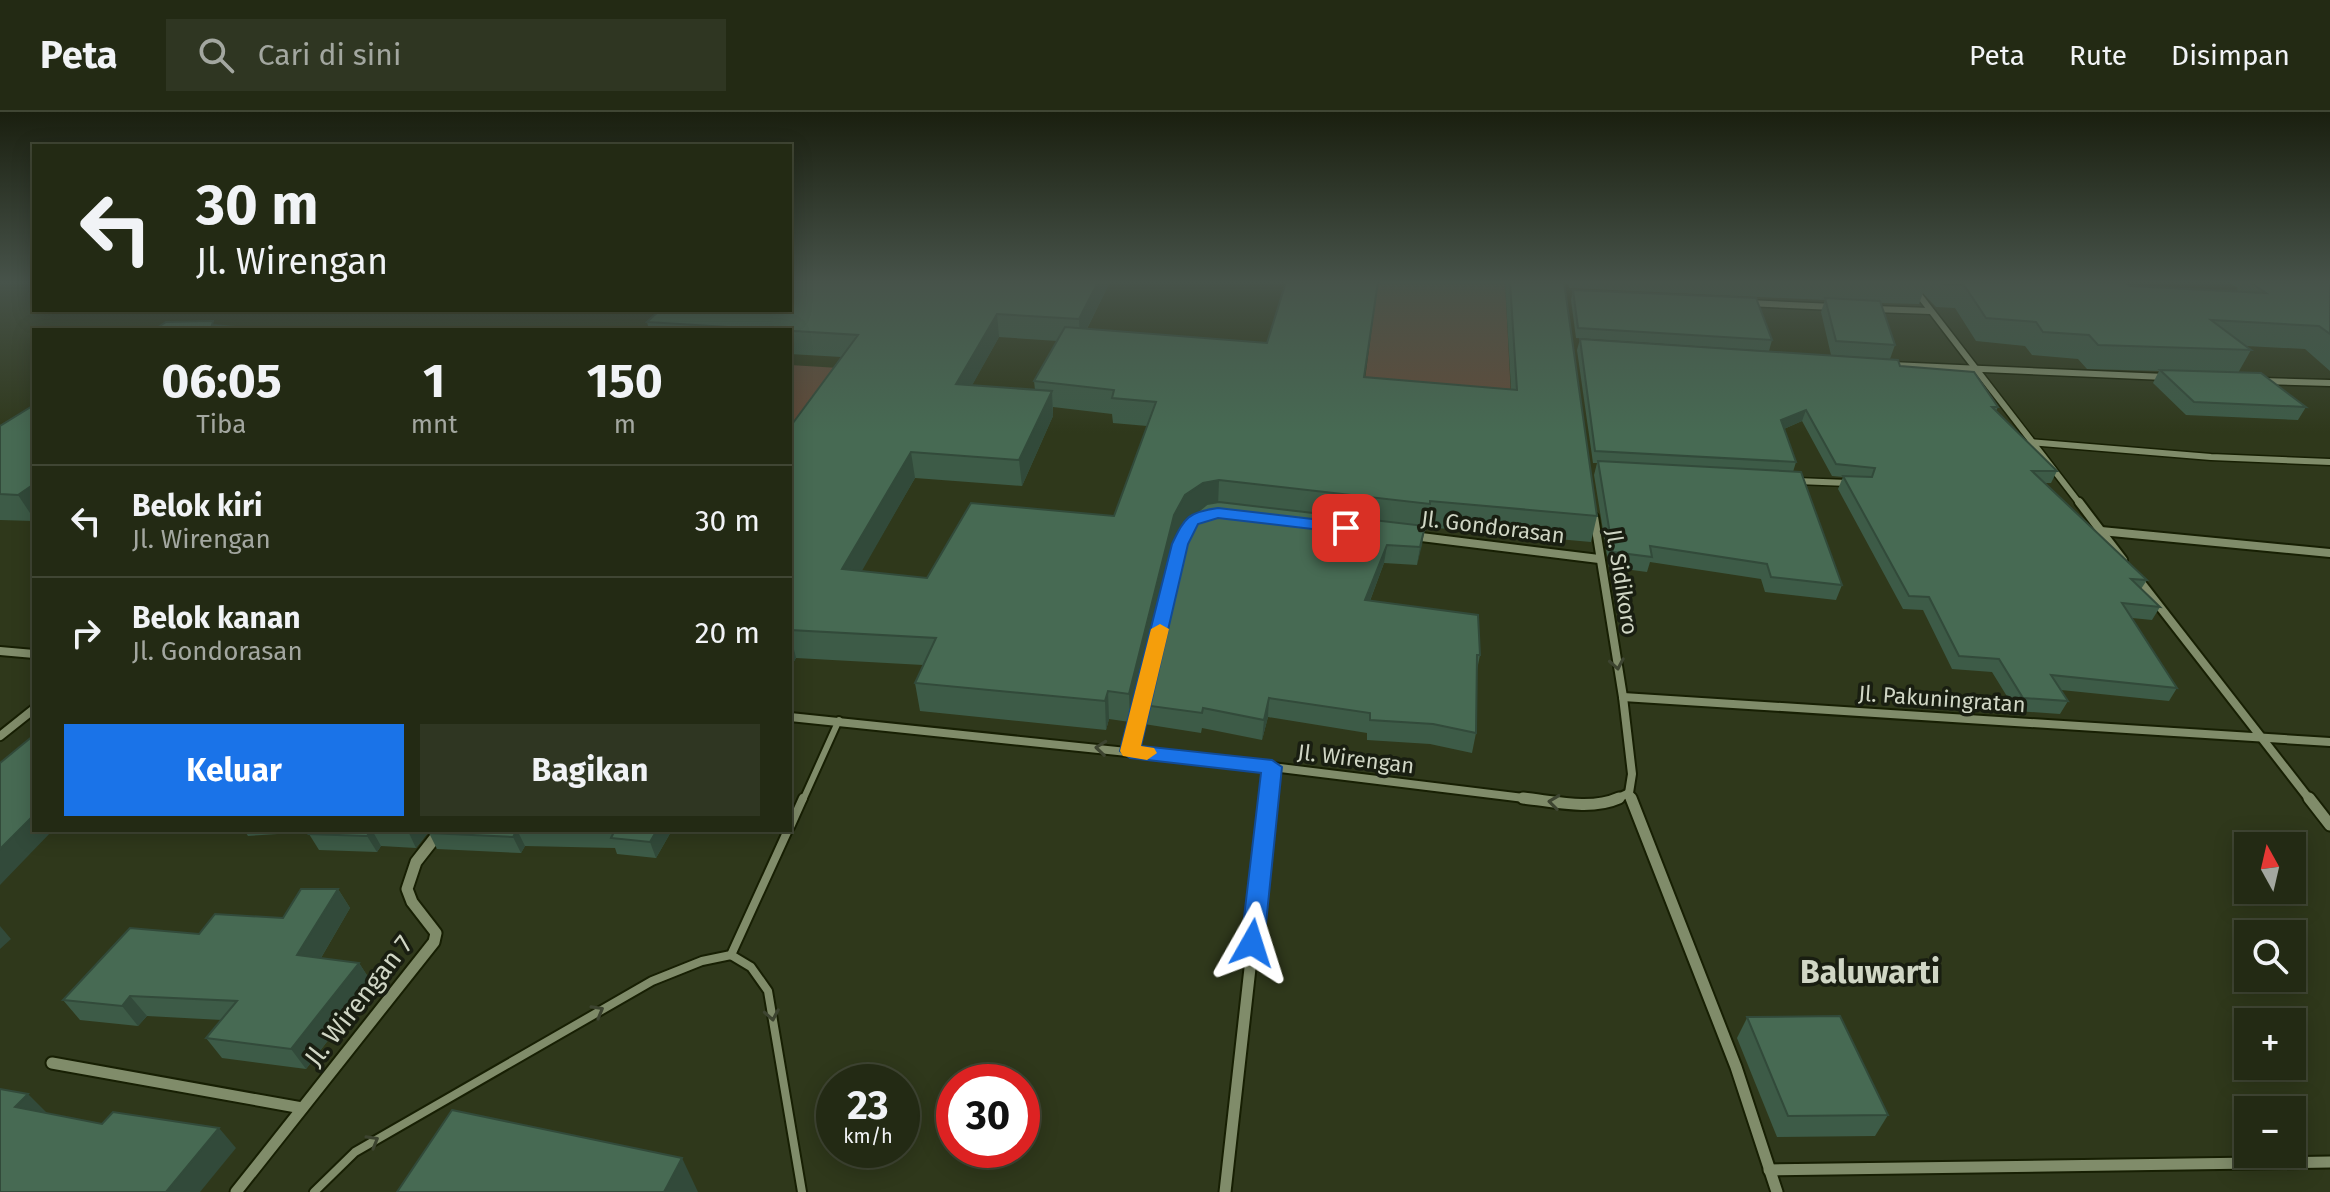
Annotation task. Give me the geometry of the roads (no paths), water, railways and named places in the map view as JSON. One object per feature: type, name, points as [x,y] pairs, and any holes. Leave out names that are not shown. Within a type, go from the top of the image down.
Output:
[{"type":"street","points":[[1946,332],[2330,825]]},
{"type":"street","points":[[1886,365],[2176,378]]},
{"type":"street","points":[[2253,380],[2330,383]]},
{"type":"street","points":[[2030,442],[2211,457],[2330,462]]},
{"type":"street","points":[[1788,480],[1850,483]]},
{"type":"street","points":[[1130,751],[1180,544],[1192,521],[1211,513]]},
{"type":"street","name":"Jl. Sidikoro","points":[[1594,514],[1623,697],[1632,774],[1629,793]]},
{"type":"street","points":[[2101,531],[2330,553]]},
{"type":"street","name":"Jl. Gondorasan","points":[[1398,534],[1599,559]]},
{"type":"street","points":[[0,651],[32,654]]},
{"type":"street","name":"Jl. Pakuningratan","points":[[1623,697],[2330,742]]},
{"type":"street","points":[[0,736],[32,711]]},
{"type":"street","name":"Jl. Wirengan","points":[[792,717],[1130,751],[1575,804],[1609,802],[1629,793]]},
{"type":"street","points":[[1225,1192],[1272,767]]},
{"type":"street","points":[[1629,793],[1736,1067],[1777,1192]]},
{"type":"street","name":"Jl. Wirengan 7","points":[[236,1192],[434,942],[436,933],[408,896],[406,886],[409,874],[440,832]]},
{"type":"street","points":[[52,1063],[302,1108]]},
{"type":"street","points":[[1769,1170],[2330,1162]]},
{"type":"lane","points":[[792,822],[839,720]]},
{"type":"lane","points":[[731,955],[787,832]]},
{"type":"lane","points":[[314,1192],[355,1152],[652,981],[702,961],[731,955],[751,967],[768,991],[802,1192]]},
{"type":"district","name":"Baluwarti","points":[[1870,972]]}]
